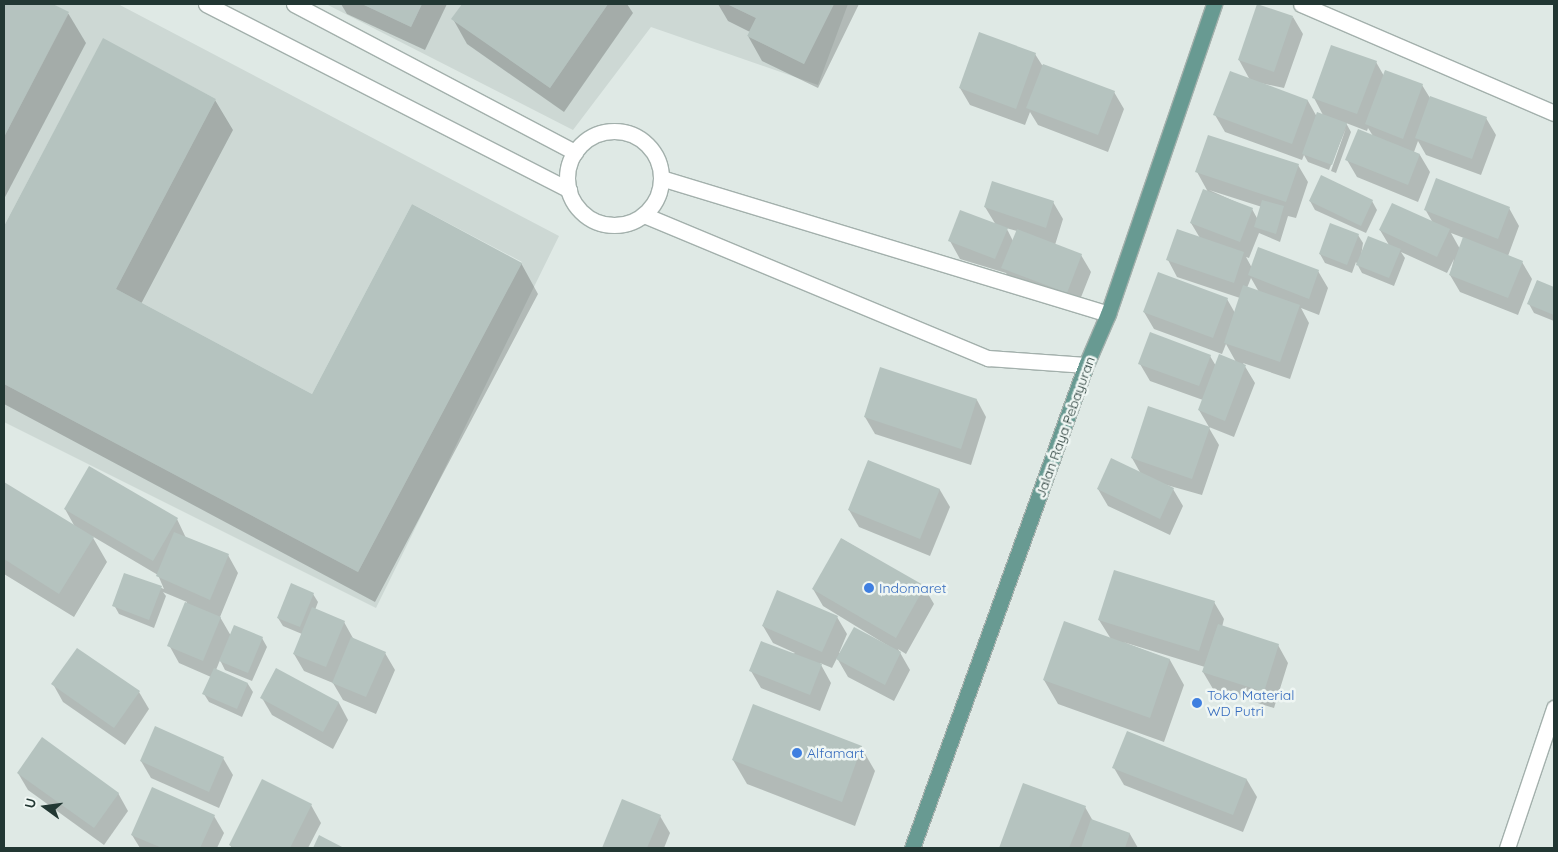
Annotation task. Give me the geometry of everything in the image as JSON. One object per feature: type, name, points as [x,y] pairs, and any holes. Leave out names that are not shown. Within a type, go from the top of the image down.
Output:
[{"type":"main road","name":"Jalan Raya Pebayuran","points":[[912,848],[1086,365],[1108,314],[1214,4]]},
{"type":"street","points":[[206,4],[569,190]]},
{"type":"street","points":[[294,4],[575,152]]},
{"type":"street","points":[[1301,4],[1554,114]]},
{"type":"street","points":[[604,132],[628,133],[648,146],[660,166],[661,178],[657,198],[644,215],[630,223],[599,223],[585,216],[574,204],[569,190],[569,164],[575,152],[593,136],[604,132]]},
{"type":"street","points":[[661,178],[1108,314]]},
{"type":"street","points":[[644,215],[988,358],[1086,365]]},
{"type":"street","points":[[1508,848],[1554,708]]},
{"type":"shaded area","points":[[53,4],[118,4],[559,236],[376,608],[4,422],[4,384],[358,572],[522,262],[412,204],[312,394],[116,289],[216,99],[103,39],[4,226],[4,137],[69,13]]},
{"type":"shaded area","points":[[326,4],[362,4],[411,27],[422,4],[462,4],[452,19],[550,88],[608,4],[727,4],[756,18],[747,36],[804,64],[834,4],[848,4],[818,85],[651,27],[573,130]]},
{"type":"building","points":[[4,4],[53,4],[69,12],[4,137]]},
{"type":"building","points":[[362,4],[422,4],[411,27]]},
{"type":"building","points":[[462,4],[608,4],[550,88],[451,19]]},
{"type":"building","points":[[727,4],[834,4],[804,64],[747,36],[756,18]]},
{"type":"building","points":[[1257,4],[1293,16],[1274,72],[1238,60]]},
{"type":"building","points":[[979,32],[1036,53],[1016,109],[959,88]]},
{"type":"building","points":[[103,38],[216,99],[116,289],[312,394],[412,204],[522,263],[358,572],[4,384],[4,226]]},
{"type":"building","points":[[1331,45],[1377,61],[1357,114],[1312,98]]},
{"type":"building","points":[[1043,64],[1115,91],[1098,135],[1026,108]]},
{"type":"building","points":[[1385,70],[1423,84],[1403,139],[1365,124]]},
{"type":"building","points":[[1230,71],[1308,100],[1292,144],[1213,115]]},
{"type":"building","points":[[1430,96],[1487,117],[1472,159],[1415,138]]},
{"type":"building","points":[[1317,112],[1347,123],[1332,165],[1302,154]]},
{"type":"building","points":[[1358,129],[1420,154],[1408,185],[1345,160]]},
{"type":"building","points":[[1208,135],[1299,164],[1286,202],[1195,172]]},
{"type":"building","points":[[1321,175],[1373,200],[1361,226],[1309,201]]},
{"type":"building","points":[[1436,178],[1510,207],[1498,239],[1424,210]]},
{"type":"building","points":[[992,181],[1054,201],[1046,228],[984,207]]},
{"type":"building","points":[[1203,189],[1253,208],[1240,242],[1190,223]]},
{"type":"building","points":[[1262,200],[1284,206],[1276,234],[1254,227]]},
{"type":"building","points":[[1392,203],[1450,229],[1437,257],[1379,230]]},
{"type":"building","points":[[960,210],[1008,228],[995,259],[948,241]]},
{"type":"building","points":[[1330,223],[1359,234],[1347,265],[1319,254]]},
{"type":"building","points":[[1017,229],[1082,254],[1067,293],[1001,268]]},
{"type":"building","points":[[1177,229],[1244,252],[1234,283],[1166,260]]},
{"type":"building","points":[[1368,236],[1401,249],[1389,278],[1356,265]]},
{"type":"building","points":[[1463,237],[1523,261],[1508,298],[1449,275]]},
{"type":"building","points":[[1258,247],[1319,270],[1309,299],[1248,275]]},
{"type":"building","points":[[1158,272],[1228,298],[1213,338],[1143,312]]},
{"type":"building","points":[[1537,280],[1554,287],[1554,315],[1527,304]]},
{"type":"building","points":[[1243,285],[1300,305],[1280,362],[1224,343]]},
{"type":"building","points":[[1150,332],[1211,355],[1199,386],[1138,364]]},
{"type":"building","points":[[1219,354],[1246,365],[1225,421],[1198,410]]},
{"type":"building","points":[[880,367],[977,399],[961,449],[864,417]]},
{"type":"building","points":[[1148,406],[1210,427],[1192,479],[1131,458]]},
{"type":"building","points":[[1111,458],[1174,488],[1160,519],[1097,489]]},
{"type":"building","points":[[868,460],[940,489],[920,539],[848,510]]},
{"type":"building","points":[[89,466],[178,518],[153,561],[64,509]]},
{"type":"building","points":[[4,482],[94,537],[59,594],[4,559]]},
{"type":"building","points":[[174,532],[229,554],[210,600],[156,576]]},
{"type":"building","name":"Indomaret","points":[[841,538],[925,586],[896,638],[812,589]]},
{"type":"building","points":[[1114,570],[1215,601],[1199,651],[1098,620]]},
{"type":"building","points":[[124,573],[162,586],[149,620],[112,606]]},
{"type":"building","points":[[291,583],[314,593],[300,627],[277,618]]},
{"type":"building","points":[[777,590],[838,616],[822,652],[762,626]]},
{"type":"building","points":[[185,602],[221,617],[203,661],[167,646]]},
{"type":"building","points":[[312,607],[345,621],[326,667],[293,654]]},
{"type":"building","points":[[1064,621],[1170,659],[1150,718],[1043,680]]},
{"type":"building","points":[[1218,624],[1279,644],[1264,692],[1202,672]]},
{"type":"building","points":[[234,625],[263,637],[248,673],[219,661]]},
{"type":"building","points":[[854,627],[901,652],[885,685],[836,659]]},
{"type":"building","points":[[351,637],[386,652],[366,697],[332,683]]},
{"type":"building","points":[[761,641],[822,664],[810,695],[749,671]]},
{"type":"building","points":[[77,648],[140,691],[114,728],[51,684]]},
{"type":"building","points":[[214,668],[248,683],[237,709],[202,694]]},
{"type":"building","points":[[276,668],[339,702],[323,732],[260,698]]},
{"type":"building","name":"Alfamart","points":[[753,704],[862,746],[842,802],[732,760]]},
{"type":"building","points":[[155,726],[224,757],[209,792],[140,761]]},
{"type":"building","points":[[1127,731],[1247,779],[1233,815],[1112,768]]},
{"type":"building","points":[[42,737],[119,793],[94,828],[17,773]]},
{"type":"building","points":[[262,779],[312,804],[290,848],[234,848],[229,845]]},
{"type":"building","points":[[1023,783],[1086,806],[1069,848],[999,848]]},
{"type":"building","points":[[152,787],[215,815],[200,848],[162,848],[131,835]]},
{"type":"building","points":[[622,799],[661,815],[647,848],[602,848]]},
{"type":"building","points":[[1091,819],[1130,833],[1125,848],[1081,848]]},
{"type":"building","points":[[319,835],[344,848],[313,848]]},
{"type":"place","name":"Indomaret","points":[[869,588]]},
{"type":"place","name":"Toko Material WD Putri","points":[[1197,703]]},
{"type":"place","name":"Alfamart","points":[[797,753]]}]
